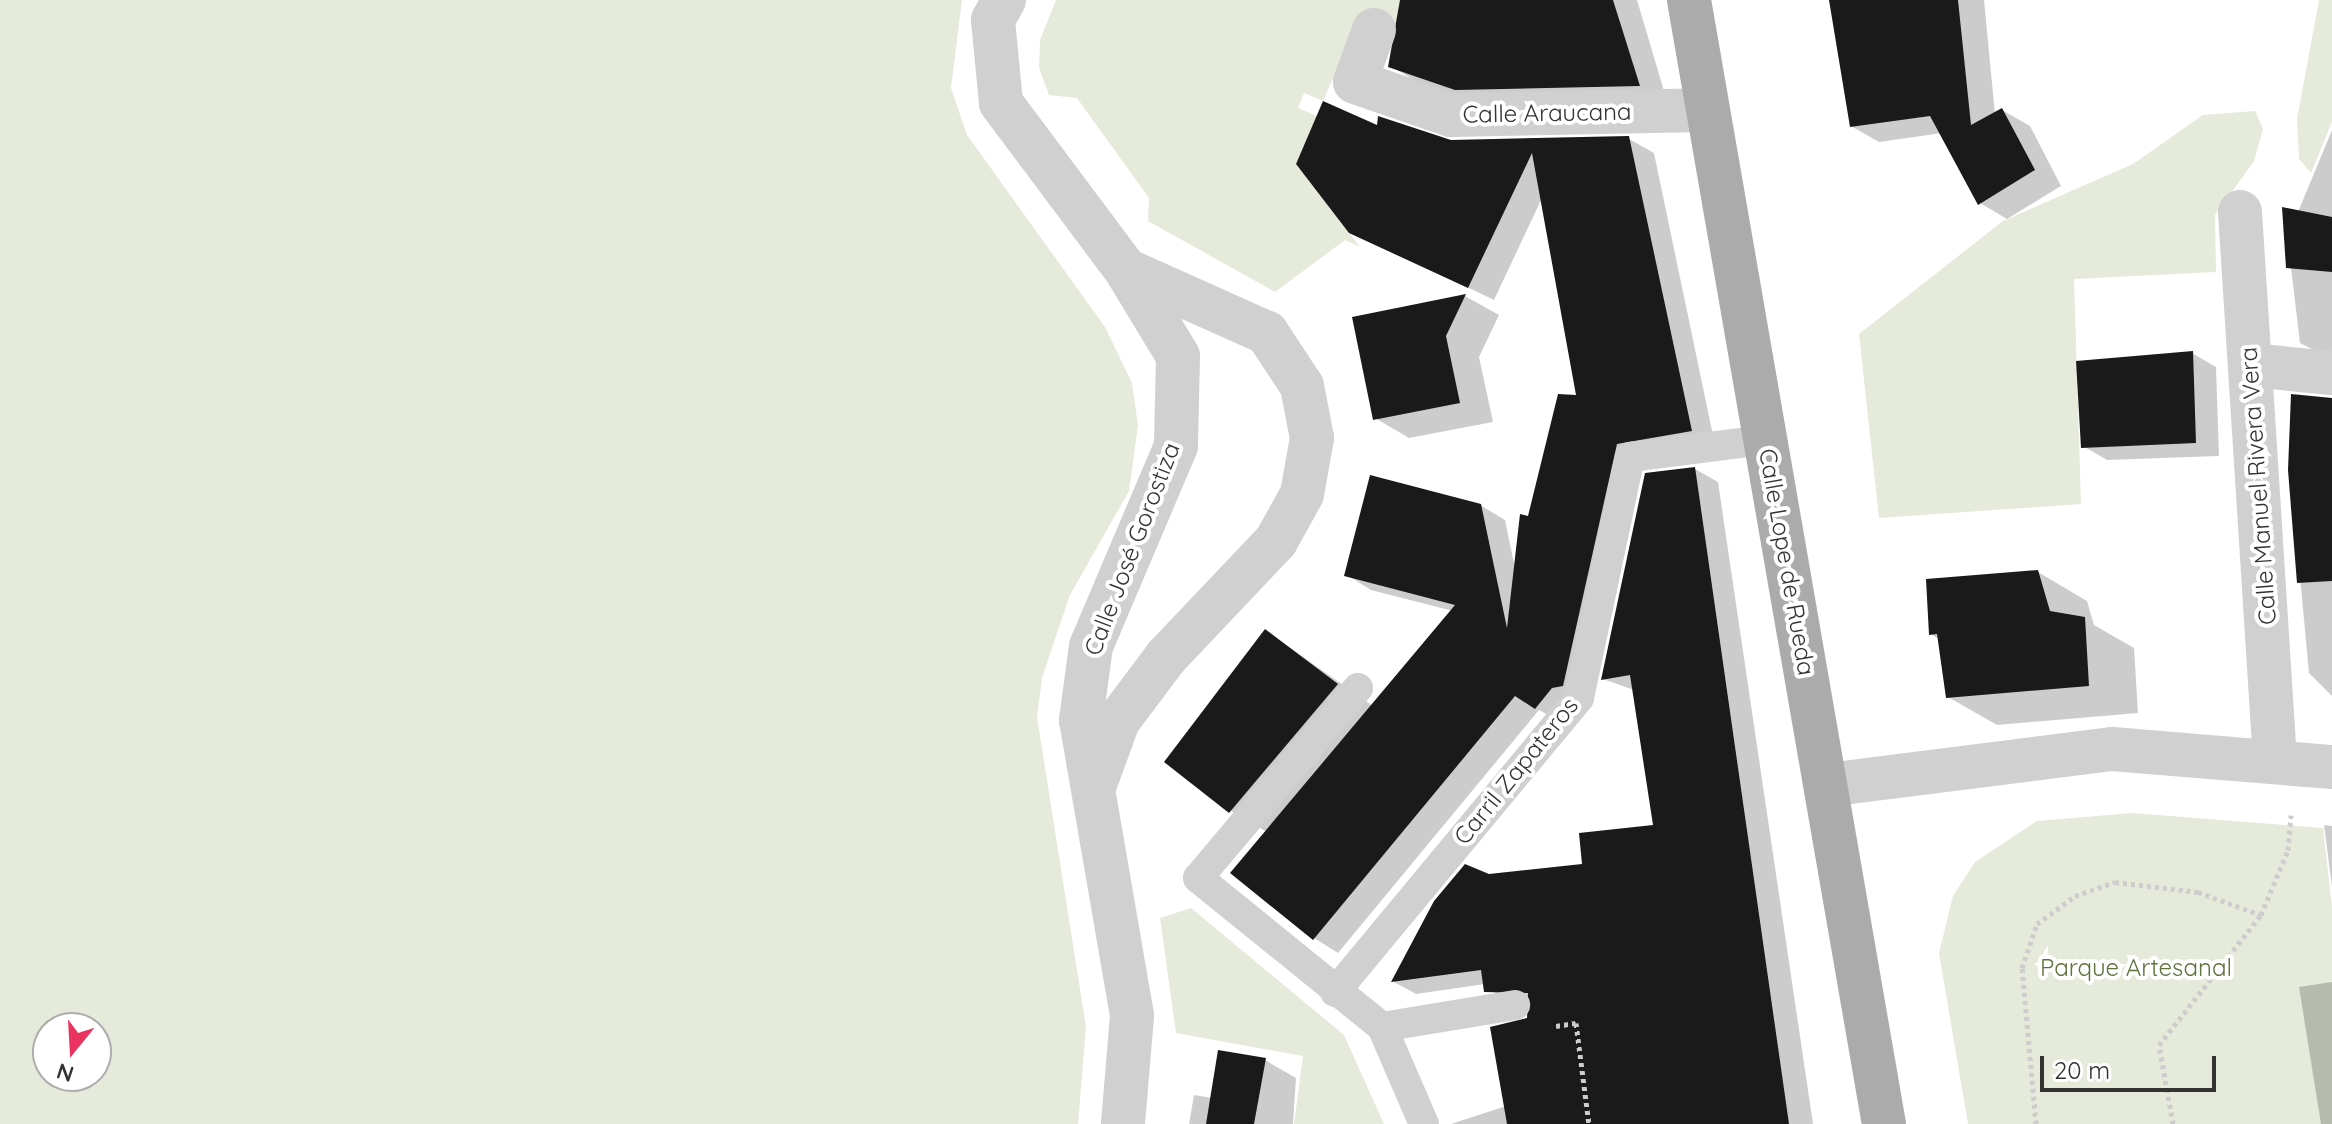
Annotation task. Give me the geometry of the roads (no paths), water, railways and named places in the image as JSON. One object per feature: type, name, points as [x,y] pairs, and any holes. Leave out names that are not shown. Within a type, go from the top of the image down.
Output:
[{"type":"main road","name":"Calle Lope de Rueda","points":[[1689,0],[1705,110],[1827,785],[1884,1124]]},
{"type":"street","name":"Calle José Gorostiza","points":[[1004,0],[993,20],[1001,103],[1126,270],[1178,356],[1176,446],[1091,646],[1081,720],[1091,793],[1132,1016],[1123,1124]]},
{"type":"street","name":"Calle Araucana","points":[[1374,30],[1355,82],[1451,115],[1705,110]]},
{"type":"street","name":"Calle Manuel Rivera Vera","points":[[2240,212],[2250,365],[2301,764]]},
{"type":"street","name":"Calle José Gorostiza","points":[[1091,793],[1118,721],[1142,689],[1276,541],[1302,494],[1312,438],[1302,386],[1267,333],[1126,270]]},
{"type":"street","points":[[2250,365],[2332,373]]},
{"type":"street","points":[[1827,785],[2112,749],[2301,764]]},
{"type":"lane","name":"Carril Zapateros","points":[[1335,992],[1579,698],[1630,457],[1765,440]]},
{"type":"lane","points":[[1358,688],[1198,878],[1382,1027],[1424,1124]]},
{"type":"lane","points":[[1382,1027],[1515,1005]]},
{"type":"park label","name":"Parque Artesanal","points":[[2136,968]]}]
